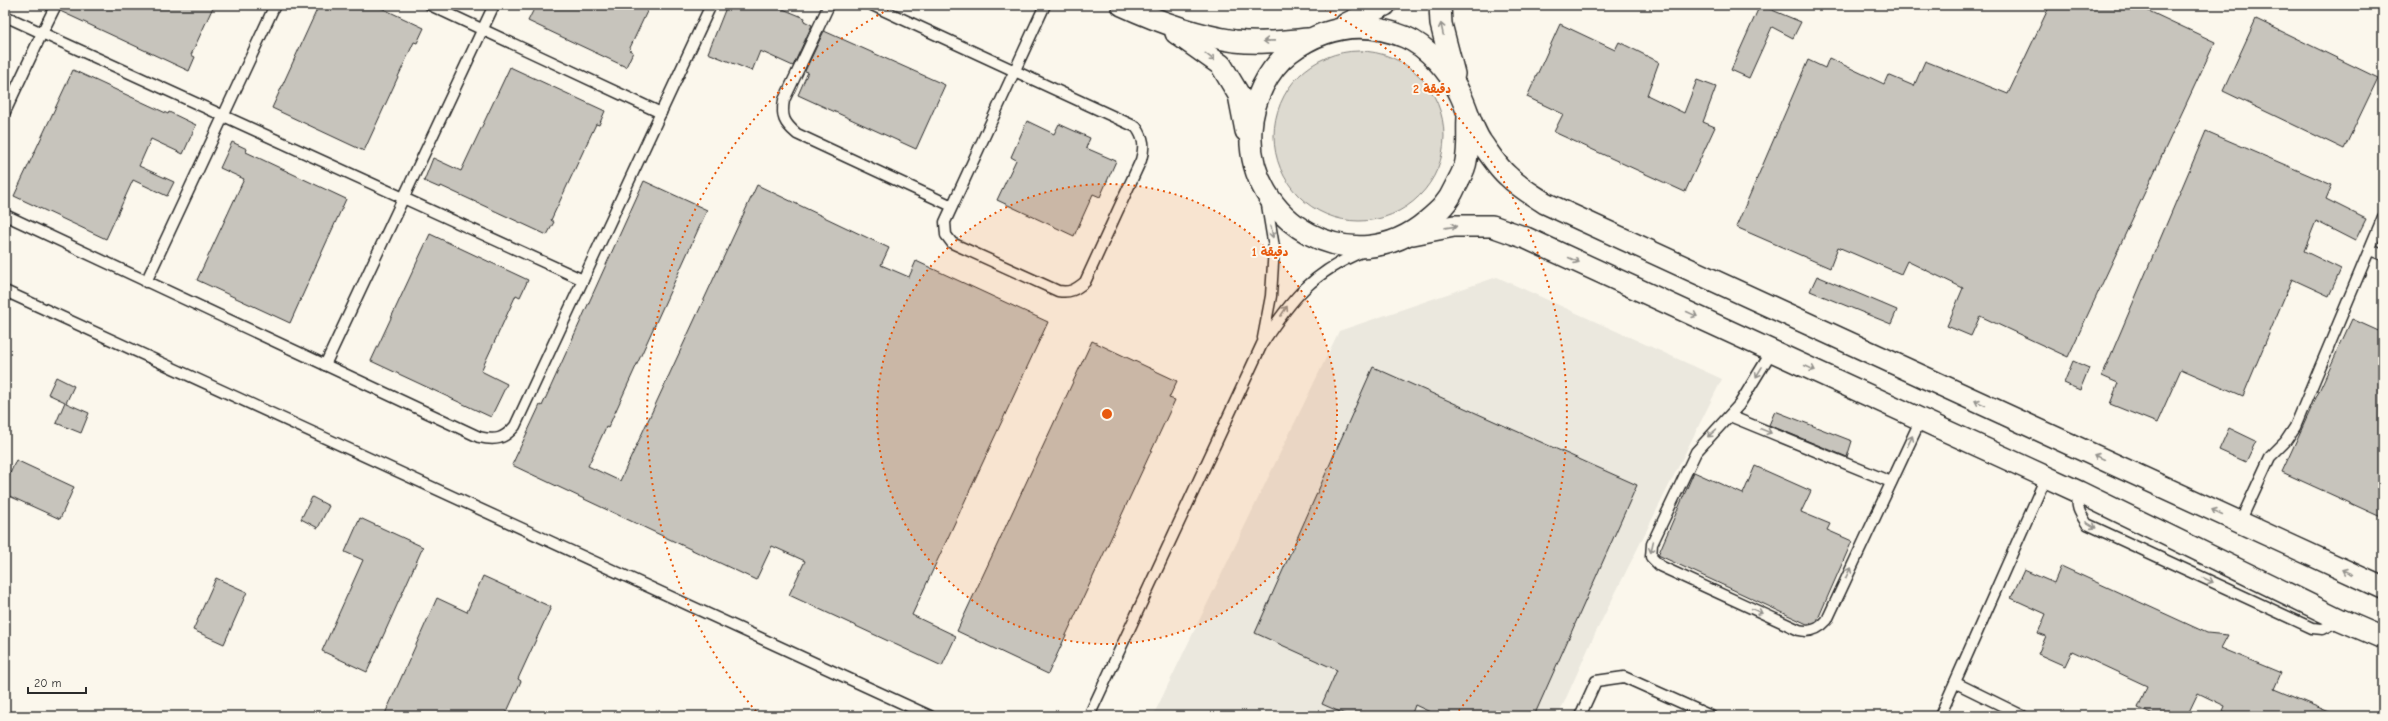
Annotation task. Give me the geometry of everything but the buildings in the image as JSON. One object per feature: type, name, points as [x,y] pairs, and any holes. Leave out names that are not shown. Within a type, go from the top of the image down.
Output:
[{"type":"street","points":[[1122,5],[1155,20],[1190,32],[1236,41],[1308,39]]},
{"type":"street","points":[[1250,147],[1252,114],[1263,84],[1282,58],[1308,39],[1385,5]]},
{"type":"street","points":[[1440,5],[1441,24],[1460,94],[1468,117],[1480,140],[1508,177],[1545,203],[2383,588]]},
{"type":"street","points":[[1155,20],[1190,41],[1221,65],[1239,95],[1254,171],[1265,194],[1293,225],[1331,244],[1374,247],[1412,234],[1454,226],[1492,226],[1526,238],[2079,492],[2341,620],[2383,638]]},
{"type":"street","points":[[1328,31],[1368,27],[1406,37],[1439,60],[1460,94]]},
{"type":"street","points":[[1412,234],[1447,204],[1466,163],[1468,117]]},
{"type":"lane","points":[[5,112],[56,5]]},
{"type":"lane","points":[[146,282],[275,5]]},
{"type":"lane","points":[[430,5],[661,113]]},
{"type":"lane","points":[[325,365],[494,5]]},
{"type":"lane","points":[[5,216],[479,438],[495,440],[508,434],[515,426],[711,5]]},
{"type":"lane","points":[[829,5],[784,100],[782,112],[785,124],[797,134],[952,206]]},
{"type":"lane","points":[[872,5],[1015,71],[1136,127],[1143,137],[1144,148],[1142,160],[1084,282],[1076,290],[1067,292],[1058,291],[952,243],[946,235],[945,222],[1015,71],[1045,5]]},
{"type":"lane","points":[[5,16],[583,280]]},
{"type":"lane","points":[[1262,344],[1272,296],[1274,247],[1265,194]]},
{"type":"lane","points":[[2240,522],[2270,457],[2285,442],[2295,427],[2383,216]]},
{"type":"lane","points":[[1089,716],[1262,344],[1288,305],[1324,271],[1374,247]]},
{"type":"lane","points":[[2370,250],[2383,255]]},
{"type":"lane","points":[[5,291],[930,716]]},
{"type":"lane","points":[[1772,351],[1746,394],[1730,416],[1708,437],[1696,452],[1652,544],[1651,557],[1660,566],[1799,630],[1812,631],[1823,625],[1827,620],[1921,420]]},
{"type":"lane","points":[[1730,416],[1891,482]]},
{"type":"lane","points":[[1940,716],[1956,683],[2046,477]]},
{"type":"lane","points":[[1580,716],[1596,681],[1624,677],[1711,716]]},
{"type":"lane","points":[[1956,683],[2023,716]]},
{"type":"shaded area","points":[[1351,51],[1367,51],[1392,57],[1413,70],[1425,82],[1438,103],[1444,128],[1444,144],[1438,169],[1425,190],[1413,202],[1392,215],[1367,221],[1351,221],[1326,215],[1305,202],[1293,190],[1280,169],[1274,144],[1274,128],[1280,103],[1293,82],[1305,70],[1326,57]]},
{"type":"shaded area","points":[[1497,277],[1722,379],[1593,638],[1558,716],[1153,716],[1339,331]]}]
